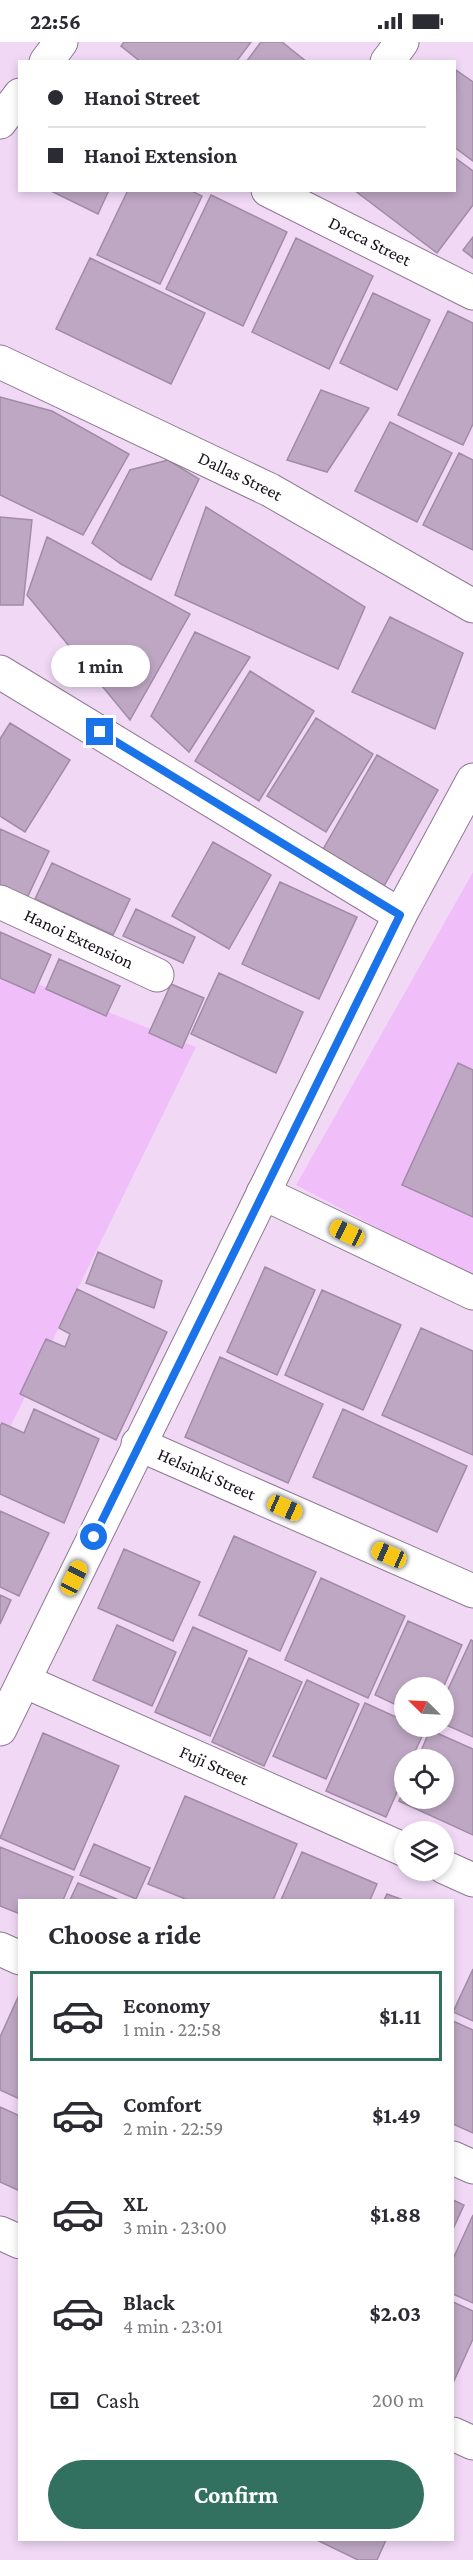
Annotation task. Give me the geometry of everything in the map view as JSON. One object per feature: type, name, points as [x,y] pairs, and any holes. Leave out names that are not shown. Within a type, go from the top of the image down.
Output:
[{"type":"street","points":[[48,60],[61,42]]},
{"type":"street","points":[[388,60],[402,42]]},
{"type":"street","points":[[0,87],[18,92]]},
{"type":"street","points":[[0,122],[18,96]]},
{"type":"street","name":"Dacca Street","points":[[277,192],[473,292]]},
{"type":"street","name":"Dallas Street","points":[[0,362],[270,489],[473,606]]},
{"type":"street","points":[[0,672],[400,915]]},
{"type":"street","points":[[0,1729],[138,1444],[400,915],[473,780]]},
{"type":"street","name":"Hanoi Extension","points":[[0,902],[157,975]]},
{"type":"street","points":[[262,1193],[473,1293]]},
{"type":"street","name":"Helsinki Street","points":[[138,1444],[473,1592]]},
{"type":"street","name":"Fuji Street","points":[[24,1681],[394,1845]]},
{"type":"street","points":[[454,1871],[473,1880]]},
{"type":"street","points":[[0,1949],[18,1957]]},
{"type":"street","points":[[454,2158],[473,2167]]},
{"type":"street","points":[[0,2233],[18,2241]]},
{"type":"street","points":[[454,2434],[473,2443]]},
{"type":"shaded area","points":[[473,872],[473,1278],[296,1185]]},
{"type":"shaded area","points":[[0,969],[196,1047],[0,1448]]},
{"type":"building","points":[[124,42],[251,42],[238,60],[138,60],[121,46]]},
{"type":"building","points":[[261,42],[282,42],[304,60],[248,60]]},
{"type":"building","points":[[456,70],[473,82],[473,161],[456,148]]},
{"type":"building","points":[[456,158],[473,171],[473,205],[437,253],[357,192],[456,192]]},
{"type":"building","points":[[53,192],[108,192],[98,214]]},
{"type":"building","points":[[127,192],[194,192],[202,196],[160,284],[97,255]]},
{"type":"building","points":[[211,195],[287,232],[243,326],[166,289]]},
{"type":"building","points":[[473,237],[473,258],[463,250]]},
{"type":"building","points":[[296,238],[373,276],[329,369],[252,332]]},
{"type":"building","points":[[90,258],[205,313],[171,384],[56,329]]},
{"type":"building","points":[[373,293],[430,320],[397,390],[340,363]]},
{"type":"building","points":[[448,311],[473,323],[473,424],[463,445],[398,415]]},
{"type":"building","points":[[321,390],[369,408],[327,472],[287,460]]},
{"type":"building","points":[[0,397],[52,411],[129,454],[83,535],[0,495]]},
{"type":"building","points":[[390,422],[452,453],[417,522],[355,491]]},
{"type":"building","points":[[459,453],[473,460],[473,550],[423,525]]},
{"type":"building","points":[[168,460],[199,479],[151,580],[121,564],[92,543],[130,470]]},
{"type":"building","points":[[206,507],[365,607],[338,669],[175,595]]},
{"type":"building","points":[[0,517],[32,520],[23,605],[0,605]]},
{"type":"building","points":[[47,537],[190,614],[130,720],[27,595]]},
{"type":"building","points":[[390,617],[463,653],[435,729],[352,692]]},
{"type":"building","points":[[195,632],[250,657],[189,752],[151,716]]},
{"type":"building","points":[[250,671],[314,711],[259,801],[195,761]]},
{"type":"building","points":[[316,718],[373,754],[326,832],[267,796]]},
{"type":"building","points":[[10,723],[70,760],[25,832],[0,816],[0,739]]},
{"type":"building","points":[[377,755],[438,790],[384,886],[322,851]]},
{"type":"building","points":[[0,829],[49,851],[27,898],[0,886]]},
{"type":"building","points":[[213,842],[271,875],[229,949],[172,916]]},
{"type":"building","points":[[52,863],[130,899],[113,935],[35,899]]},
{"type":"building","points":[[280,882],[357,917],[319,999],[242,964]]},
{"type":"building","points":[[136,909],[195,937],[183,963],[123,936]]},
{"type":"building","points":[[0,932],[51,955],[34,993],[0,978]]},
{"type":"building","points":[[59,959],[120,986],[106,1016],[46,989]]},
{"type":"building","points":[[219,973],[303,1012],[276,1073],[191,1034]]},
{"type":"building","points":[[171,984],[204,998],[182,1048],[149,1033]]},
{"type":"building","points":[[458,1063],[473,1070],[473,1217],[402,1185]]},
{"type":"building","points":[[98,1252],[162,1281],[154,1308],[86,1283]]},
{"type":"building","points":[[265,1267],[315,1290],[277,1375],[227,1352]]},
{"type":"building","points":[[77,1289],[167,1332],[116,1440],[20,1394],[46,1339],[65,1347],[70,1334],[59,1328]]},
{"type":"building","points":[[322,1290],[401,1325],[363,1410],[285,1375]]},
{"type":"building","points":[[421,1328],[473,1351],[473,1455],[382,1415]]},
{"type":"building","points":[[220,1357],[323,1404],[288,1483],[185,1437]]},
{"type":"building","points":[[34,1409],[99,1439],[64,1523],[0,1494],[0,1426],[2,1423],[24,1433]]},
{"type":"building","points":[[343,1409],[467,1466],[437,1532],[313,1477]]},
{"type":"building","points":[[0,1511],[49,1533],[19,1596],[0,1587]]},
{"type":"building","points":[[234,1536],[316,1572],[280,1651],[199,1615]]},
{"type":"building","points":[[124,1549],[200,1582],[173,1641],[98,1608]]},
{"type":"building","points":[[321,1578],[405,1616],[368,1698],[285,1660]]},
{"type":"building","points":[[0,1595],[11,1600],[0,1624]]},
{"type":"building","points":[[408,1621],[462,1645],[448,1677],[394,1677],[394,1704],[375,1695]]},
{"type":"building","points":[[117,1625],[176,1652],[152,1706],[93,1680]]},
{"type":"building","points":[[193,1627],[247,1651],[210,1736],[155,1712]]},
{"type":"building","points":[[471,1640],[473,1641],[473,1737],[454,1728],[454,1677]]},
{"type":"building","points":[[249,1658],[302,1682],[264,1766],[212,1742]]},
{"type":"building","points":[[307,1680],[359,1704],[326,1779],[273,1756]]},
{"type":"building","points":[[365,1703],[394,1716],[394,1737],[422,1737],[416,1749],[394,1749],[394,1799],[386,1817],[326,1791]]},
{"type":"building","points":[[43,1733],[119,1766],[74,1870],[0,1838]]},
{"type":"building","points":[[427,1737],[446,1737],[473,1749],[473,1835],[454,1826],[454,1821],[443,1821],[416,1809],[454,1809],[454,1749],[422,1749]]},
{"type":"building","points":[[185,1796],[297,1844],[273,1899],[186,1899],[148,1884]]},
{"type":"building","points":[[94,1844],[150,1868],[136,1899],[80,1875]]},
{"type":"building","points":[[0,1847],[73,1877],[63,1899],[18,1899],[18,1913],[0,1906]]},
{"type":"building","points":[[302,1852],[377,1884],[370,1899],[281,1899]]},
{"type":"building","points":[[78,1883],[117,1899],[70,1899]]},
{"type":"building","points":[[387,1894],[400,1899],[384,1899]]},
{"type":"building","points":[[473,1969],[473,2021],[454,2012]]},
{"type":"building","points":[[18,1997],[18,2098],[0,2090],[0,2037]]},
{"type":"building","points":[[454,2021],[473,2030],[473,2133],[454,2124]]},
{"type":"building","points":[[0,2107],[18,2115],[18,2190],[0,2182]]},
{"type":"building","points":[[454,2200],[464,2205],[454,2227]]},
{"type":"building","points":[[473,2215],[473,2303],[454,2294],[454,2257]]},
{"type":"building","points":[[454,2302],[473,2311],[473,2339],[454,2381]]},
{"type":"building","points":[[319,2541],[386,2541],[377,2560],[358,2560]]},
{"type":"route","points":[[94,1537],[400,915],[100,732]]}]
